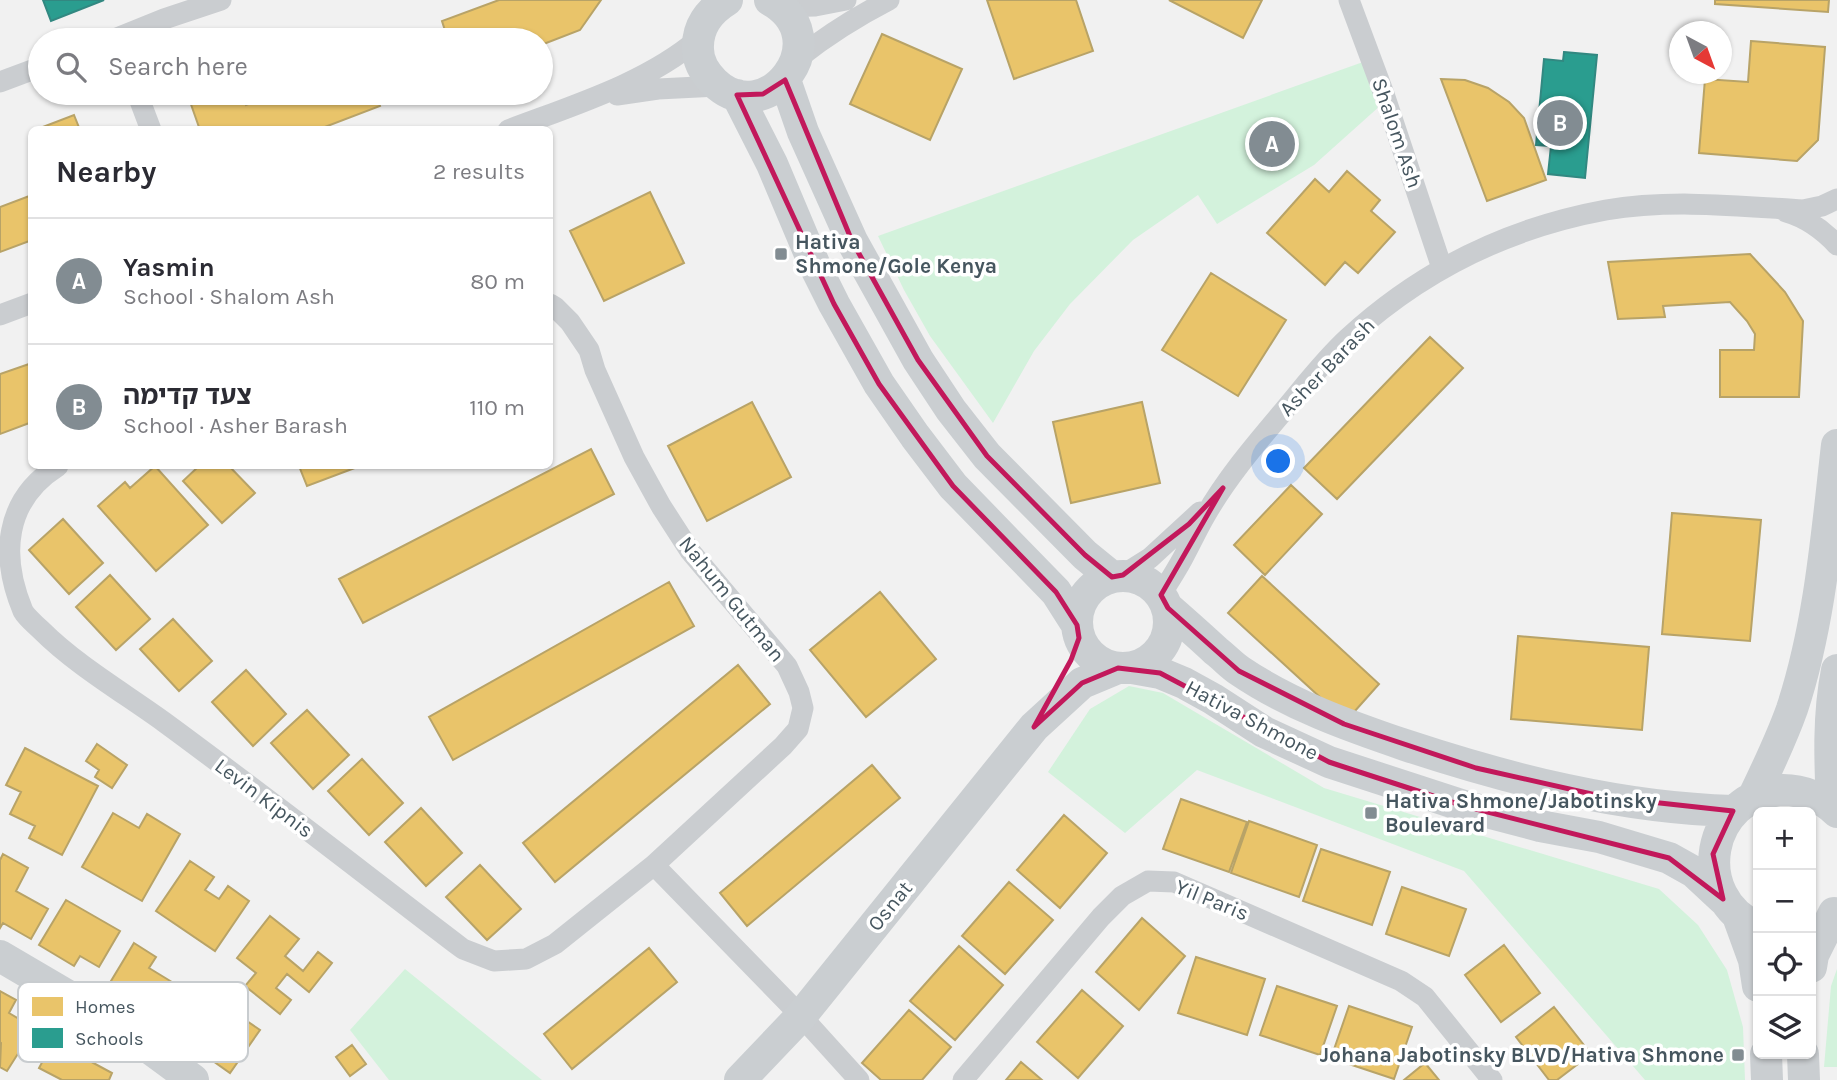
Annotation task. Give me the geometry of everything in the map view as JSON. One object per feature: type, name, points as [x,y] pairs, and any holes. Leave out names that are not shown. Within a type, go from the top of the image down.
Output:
[{"type":"street","points":[[143,28],[221,0]]},
{"type":"street","points":[[775,3],[815,6],[846,0]]},
{"type":"street","points":[[590,99],[658,89],[727,91],[750,96],[763,94],[776,88],[821,40],[889,0]]},
{"type":"street","name":"Shalom Ash","points":[[1349,0],[1384,94],[1442,268]]},
{"type":"street","points":[[711,13],[698,52],[701,65],[708,77],[727,91],[772,164],[815,266],[880,384],[953,486],[1056,592],[1085,649],[1094,659],[1106,665],[1125,668],[1145,663],[1155,656],[1168,634],[1170,621],[1165,602],[1145,580],[1118,576],[1085,555],[987,456],[951,410],[882,298],[846,231],[803,132],[791,69],[798,36],[788,15],[775,3]]},
{"type":"street","points":[[519,126],[590,99],[658,68],[685,50],[711,13]]},
{"type":"street","points":[[0,82],[28,72]]},
{"type":"street","points":[[142,105],[150,126]]},
{"type":"street","name":"Asher Barash","points":[[1165,602],[1205,516],[1223,488],[1318,369],[1390,303],[1442,268],[1522,231],[1608,210],[1682,204],[1802,210],[1822,206],[1837,199]]},
{"type":"street","name":"Asher Barash","points":[[1774,208],[1800,216],[1824,230],[1837,245]]},
{"type":"street","points":[[0,315],[28,304]]},
{"type":"street","name":"Nahum Gutman","points":[[553,306],[570,322],[589,350],[595,370],[634,457],[661,506],[690,551],[787,666],[803,708],[797,729],[783,746],[654,865]]},
{"type":"street","points":[[1753,957],[1740,914],[1715,877],[1713,854],[1720,831],[1743,804],[1780,740],[1792,710],[1815,612],[1837,444]]},
{"type":"street","name":"Levin Kipnis","points":[[53,469],[22,498],[9,523],[4,551],[11,586],[24,613],[54,643],[167,724],[463,949],[494,961],[526,959],[555,944],[654,865]]},
{"type":"street","name":"Asher Barash","points":[[1118,576],[1150,558],[1223,488]]},
{"type":"street","points":[[1078,632],[1077,612],[1082,600],[1100,582],[1118,576]]},
{"type":"street","name":"Hativa Shmone","points":[[1165,602],[1239,671],[1284,696],[1344,724],[1475,768],[1549,786],[1657,806],[1701,810],[1743,804],[1773,791],[1794,790],[1814,796],[1835,810]]},
{"type":"street","name":"Osnat","points":[[740,1080],[801,1016],[1034,727],[1071,660],[1078,632]]},
{"type":"street","name":"Osnat","points":[[1034,727],[1082,683],[1125,668]]},
{"type":"street","name":"Hativa Shmone","points":[[1125,668],[1160,673],[1184,682],[1264,732],[1329,762],[1464,806],[1540,826],[1599,837],[1669,858],[1694,872],[1740,914]]},
{"type":"street","points":[[1835,810],[1829,747],[1831,699],[1837,670]]},
{"type":"street","points":[[654,865],[801,1016],[859,1080]]},
{"type":"street","name":"Yil Paris","points":[[963,1080],[1101,917],[1122,896],[1148,881],[1174,882],[1401,981],[1425,997],[1492,1080]]},
{"type":"street","points":[[1816,947],[1827,917]]},
{"type":"street","points":[[0,956],[44,982]]},
{"type":"street","points":[[1766,1059],[1767,1080]]},
{"type":"street","points":[[1803,1059],[1804,1080]]},
{"type":"street","points":[[169,1062],[193,1080]]},
{"type":"highlighted area","points":[[785,80],[852,241],[918,360],[987,456],[1085,555],[1112,577],[1123,575],[1189,524],[1223,488],[1161,595],[1168,608],[1239,671],[1344,724],[1476,768],[1605,797],[1733,811],[1713,854],[1723,899],[1669,858],[1464,806],[1329,762],[1160,673],[1118,668],[1082,683],[1034,727],[1071,660],[1079,638],[1077,625],[1056,592],[953,486],[879,384],[834,304],[737,95],[763,94]]},
{"type":"green space","points":[[1363,62],[1381,105],[1314,165],[1217,224],[1198,195],[1133,240],[1070,304],[1034,351],[993,423],[930,336],[878,236]]},
{"type":"green space","points":[[1129,686],[1163,693],[1324,788],[1659,889],[1698,925],[1727,970],[1743,1027],[1745,1080],[1645,1080],[1464,871],[1197,770],[1125,833],[1048,772],[1090,709]]},
{"type":"green space","points":[[405,969],[542,1080],[389,1080],[350,1030]]},
{"type":"green space","points":[[1837,969],[1837,1067],[1824,1067],[1831,986]]},
{"type":"building: Homes","points":[[499,0],[601,0],[580,30],[553,40],[553,28],[444,28],[442,21]]},
{"type":"building: Homes","points":[[987,0],[1076,0],[1093,51],[1014,79]]},
{"type":"building: Homes","points":[[1169,0],[1262,0],[1243,38]]},
{"type":"building: Homes","points":[[1715,0],[1829,0],[1828,12],[1715,4]]},
{"type":"building: Homes","points":[[882,34],[962,69],[930,140],[850,104]]},
{"type":"building: Homes","points":[[1751,41],[1825,47],[1818,140],[1797,161],[1699,153],[1705,84],[1748,82]]},
{"type":"building: Homes","points":[[1441,79],[1465,80],[1488,88],[1509,102],[1524,118],[1546,180],[1487,201]]},
{"type":"building: Homes","points":[[191,105],[380,106],[328,126],[199,126]]},
{"type":"building: Homes","points":[[74,115],[78,126],[45,126]]},
{"type":"building: Homes","points":[[1347,171],[1380,200],[1371,211],[1395,232],[1358,273],[1345,262],[1325,285],[1267,233],[1315,179],[1329,192]]},
{"type":"building: Homes","points":[[650,192],[684,263],[604,301],[570,231]]},
{"type":"building: Homes","points":[[28,196],[28,242],[0,252],[0,207]]},
{"type":"building: Homes","points":[[1750,254],[1785,292],[1803,321],[1799,397],[1720,397],[1720,350],[1754,350],[1755,334],[1730,302],[1663,306],[1665,317],[1618,319],[1608,262]]},
{"type":"building: Homes","points":[[1211,273],[1286,320],[1238,396],[1162,350]]},
{"type":"building: Homes","points":[[1430,337],[1463,368],[1337,499],[1304,468]]},
{"type":"building: Homes","points":[[28,364],[28,424],[0,434],[0,374]]},
{"type":"building: Homes","points":[[752,402],[791,477],[707,521],[668,446]]},
{"type":"building: Homes","points":[[1142,402],[1160,483],[1071,503],[1053,422]]},
{"type":"building: Homes","points":[[591,449],[614,494],[363,623],[339,579]]},
{"type":"building: Homes","points":[[152,469],[158,469],[208,525],[156,571],[98,506],[125,482],[130,488]]},
{"type":"building: Homes","points":[[196,469],[232,469],[255,493],[222,523],[183,481]]},
{"type":"building: Homes","points":[[300,469],[352,469],[307,486]]},
{"type":"building: Homes","points":[[1291,485],[1322,514],[1265,575],[1234,545]]},
{"type":"building: Homes","points":[[1672,513],[1761,520],[1750,641],[1662,634]]},
{"type":"building: Homes","points":[[63,519],[103,563],[69,594],[29,550]]},
{"type":"building: Homes","points":[[110,575],[150,619],[116,650],[76,607]]},
{"type":"building: Homes","points":[[1262,576],[1379,684],[1346,721],[1228,613]]},
{"type":"building: Homes","points":[[669,582],[694,626],[453,760],[429,717]]},
{"type":"building: Homes","points":[[880,592],[936,659],[866,717],[810,650]]},
{"type":"building: Homes","points":[[173,619],[212,661],[179,691],[140,649]]},
{"type":"building: Homes","points":[[1518,636],[1649,647],[1642,730],[1511,719]]},
{"type":"building: Homes","points":[[738,665],[770,704],[555,882],[523,843]]},
{"type":"building: Homes","points":[[246,670],[286,714],[253,746],[212,702]]},
{"type":"building: Homes","points":[[307,710],[349,755],[313,789],[271,743]]},
{"type":"building: Homes","points":[[97,744],[127,765],[112,788],[95,777],[99,770],[86,761]]},
{"type":"building: Homes","points":[[25,748],[98,786],[62,855],[29,838],[35,826],[10,814],[21,792],[6,785]]},
{"type":"building: Homes","points":[[362,759],[403,803],[369,835],[328,791]]},
{"type":"building: Homes","points":[[872,765],[900,798],[747,926],[720,893]]},
{"type":"building: Homes","points":[[1181,799],[1247,822],[1229,872],[1163,849]]},
{"type":"building: Homes","points":[[421,808],[462,853],[426,886],[385,842]]},
{"type":"building: Homes","points":[[113,813],[139,828],[147,814],[180,834],[142,901],[82,867]]},
{"type":"building: Homes","points":[[1064,815],[1107,853],[1060,908],[1017,870]]},
{"type":"building: Homes","points":[[1249,821],[1317,845],[1299,897],[1231,873]]},
{"type":"building: Homes","points":[[1321,849],[1390,872],[1372,925],[1303,901]]},
{"type":"building: Homes","points":[[3,854],[28,868],[16,891],[48,909],[31,939],[3,923],[0,928],[0,860]]},
{"type":"building: Homes","points":[[190,861],[214,877],[205,890],[219,899],[228,886],[249,901],[215,951],[156,911]]},
{"type":"building: Homes","points":[[480,865],[521,909],[487,940],[446,897]]},
{"type":"building: Homes","points":[[1009,882],[1053,920],[1005,974],[962,936]]},
{"type":"building: Homes","points":[[1402,887],[1466,909],[1449,956],[1386,934]]},
{"type":"building: Homes","points":[[66,900],[120,931],[99,967],[80,956],[74,966],[39,945]]},
{"type":"building: Homes","points":[[270,916],[299,939],[285,956],[303,971],[318,952],[332,963],[309,992],[287,974],[276,988],[291,1000],[280,1014],[248,988],[248,982],[256,973],[237,958]]},
{"type":"building: Homes","points":[[1142,918],[1185,956],[1139,1010],[1096,972]]},
{"type":"building: Homes","points":[[134,943],[156,957],[149,968],[172,982],[110,982]]},
{"type":"building: Homes","points":[[1504,945],[1540,993],[1501,1022],[1465,975]]},
{"type":"building: Homes","points":[[959,946],[1003,985],[955,1040],[910,1001]]},
{"type":"building: Homes","points":[[649,948],[677,982],[572,1069],[544,1034]]},
{"type":"building: Homes","points":[[1196,957],[1265,979],[1247,1035],[1178,1013]]},
{"type":"building: Homes","points":[[1277,986],[1337,1006],[1320,1055],[1260,1035]]},
{"type":"building: Homes","points":[[1082,990],[1123,1026],[1078,1078],[1037,1042]]},
{"type":"building: Homes","points":[[0,991],[16,1000],[9,1013],[18,1018],[18,1054],[7,1071],[0,1067]]},
{"type":"building: Homes","points":[[1349,1006],[1412,1027],[1394,1079],[1331,1058]]},
{"type":"building: Homes","points":[[1554,1007],[1591,1054],[1557,1080],[1549,1080],[1516,1037]]},
{"type":"building: Homes","points":[[909,1010],[951,1047],[922,1080],[881,1080],[862,1063]]},
{"type":"building: Homes","points":[[248,1022],[260,1030],[248,1047]]},
{"type":"building: Homes","points":[[352,1045],[366,1064],[350,1076],[336,1057]]},
{"type":"building: Homes","points":[[42,1062],[92,1062],[112,1073],[109,1080],[62,1080],[39,1068]]},
{"type":"building: Homes","points":[[214,1062],[238,1062],[230,1073]]},
{"type":"building: Homes","points":[[1021,1062],[1042,1080],[1006,1080]]},
{"type":"building: Homes","points":[[1425,1063],[1439,1080],[1404,1080]]},
{"type":"building: Schools","points":[[43,0],[104,0],[51,21]]},
{"type":"building: Schools","points":[[1564,52],[1597,55],[1585,178],[1548,174],[1551,146],[1536,145],[1544,59],[1563,61]]},
{"type":"place","name":"צעד קדימה","points":[[1560,123]]},
{"type":"place","name":"Yasmin","points":[[1272,144]]},
{"type":"place","name":"Hativa Shmone/Gole Kenya","points":[[781,254]]},
{"type":"place","name":"Hativa Shmone/Jabotinsky Boulevard","points":[[1371,813]]},
{"type":"place","name":"Johana Jabotinsky BLVD/Hativa Shmone","points":[[1738,1055]]}]
